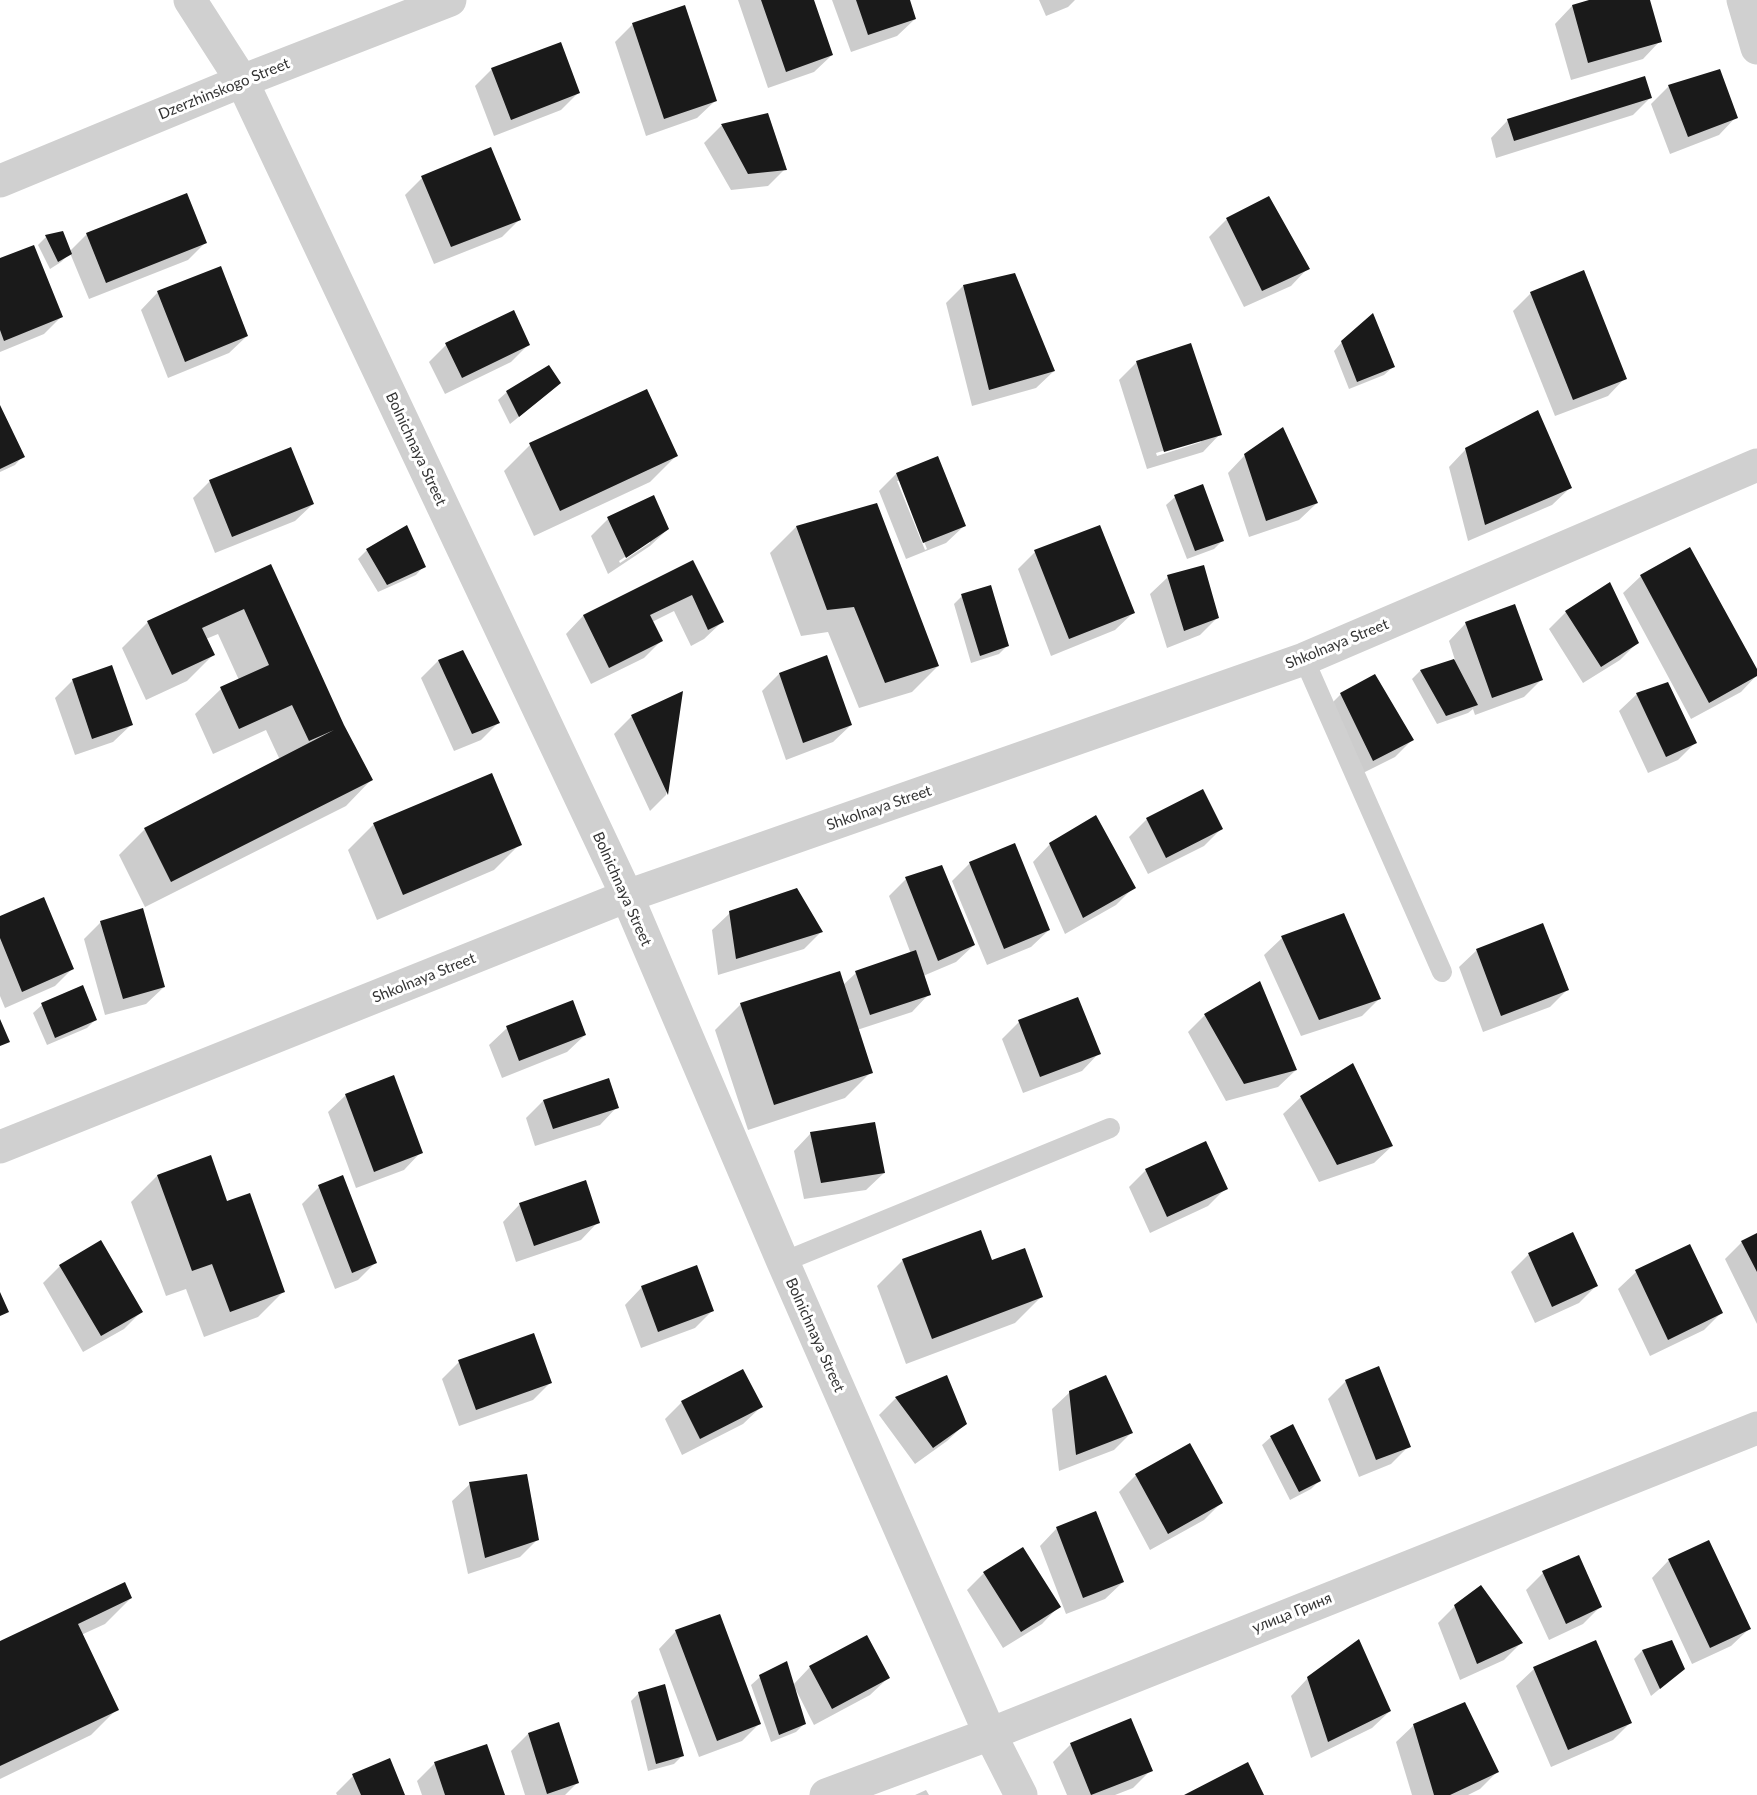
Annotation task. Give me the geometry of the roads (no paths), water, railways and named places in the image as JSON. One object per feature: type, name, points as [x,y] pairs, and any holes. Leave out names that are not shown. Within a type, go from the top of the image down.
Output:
[{"type":"street","name":"Bolnichnaya Street","points":[[190,0],[242,81],[627,896],[783,1262],[990,1734],[1021,1795]]},
{"type":"street","name":"Dzerzhinskogo Street","points":[[0,181],[242,81],[450,0]]},
{"type":"street","points":[[1743,0],[1757,48]]},
{"type":"street","name":"Shkolnaya Street","points":[[0,1147],[627,896],[1304,659],[1757,465]]},
{"type":"street","name":"улица Гриня","points":[[826,1795],[990,1734],[1757,1428]]},
{"type":"lane","points":[[1304,659],[1442,972]]},
{"type":"lane","points":[[783,1262],[1110,1128]]}]
